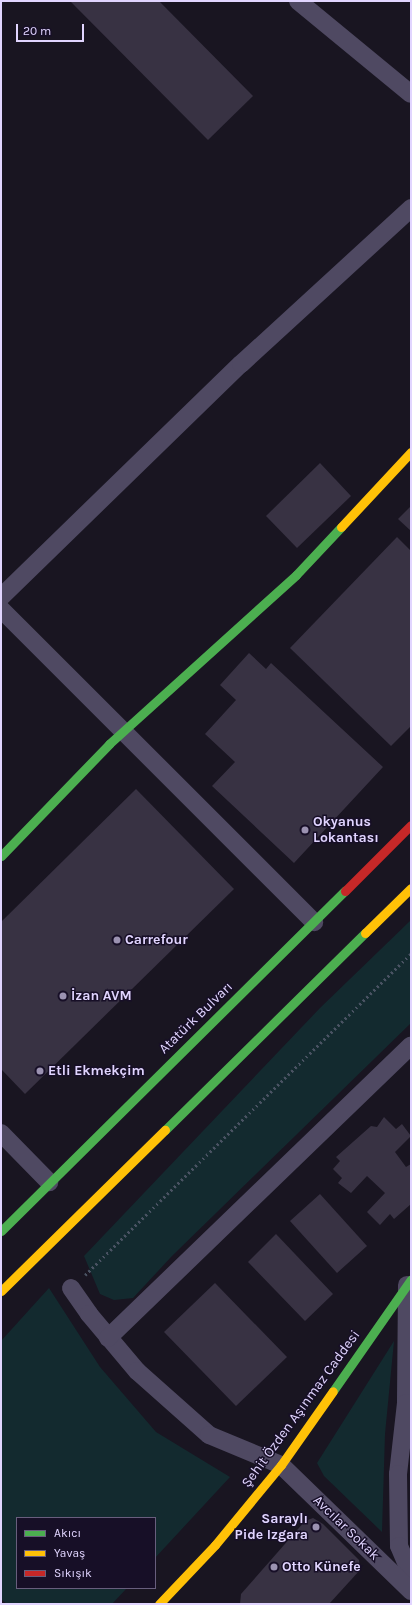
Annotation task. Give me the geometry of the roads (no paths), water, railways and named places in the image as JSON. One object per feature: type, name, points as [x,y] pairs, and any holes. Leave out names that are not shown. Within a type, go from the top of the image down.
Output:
[{"type":"main road","points":[[1,856],[123,731],[296,575],[411,452]]},
{"type":"main road","name":"Atatürk Bulvarı","points":[[1,1231],[411,825]]},
{"type":"main road","points":[[1,1291],[411,888]]},
{"type":"main road","name":"Şehit Özden Aşınmaz Caddesi","points":[[159,1604],[215,1545],[281,1465],[409,1282]]},
{"type":"street","points":[[298,1],[411,94]]},
{"type":"street","points":[[1,597],[241,364],[411,208]]},
{"type":"street","points":[[1,610],[314,922]]},
{"type":"street","points":[[108,1338],[411,1045]]},
{"type":"street","points":[[1,1133],[49,1182]]},
{"type":"street","points":[[409,1282],[409,1403],[398,1474],[399,1546],[411,1574]]},
{"type":"street","points":[[71,1288],[108,1338],[137,1371],[209,1435],[281,1465]]},
{"type":"street","name":"Avcılar Sokak","points":[[281,1465],[411,1591]]},
{"type":"place","name":"Okyanus Lokantası","points":[[305,830]]},
{"type":"place","name":"Carrefour","points":[[117,940]]},
{"type":"place","name":"İzan AVM","points":[[63,996]]},
{"type":"place","name":"Etli Ekmekçim","points":[[40,1071]]},
{"type":"place","name":"Saraylı Pide Izgara","points":[[316,1527]]},
{"type":"place","name":"Otto Künefe","points":[[274,1567]]}]
